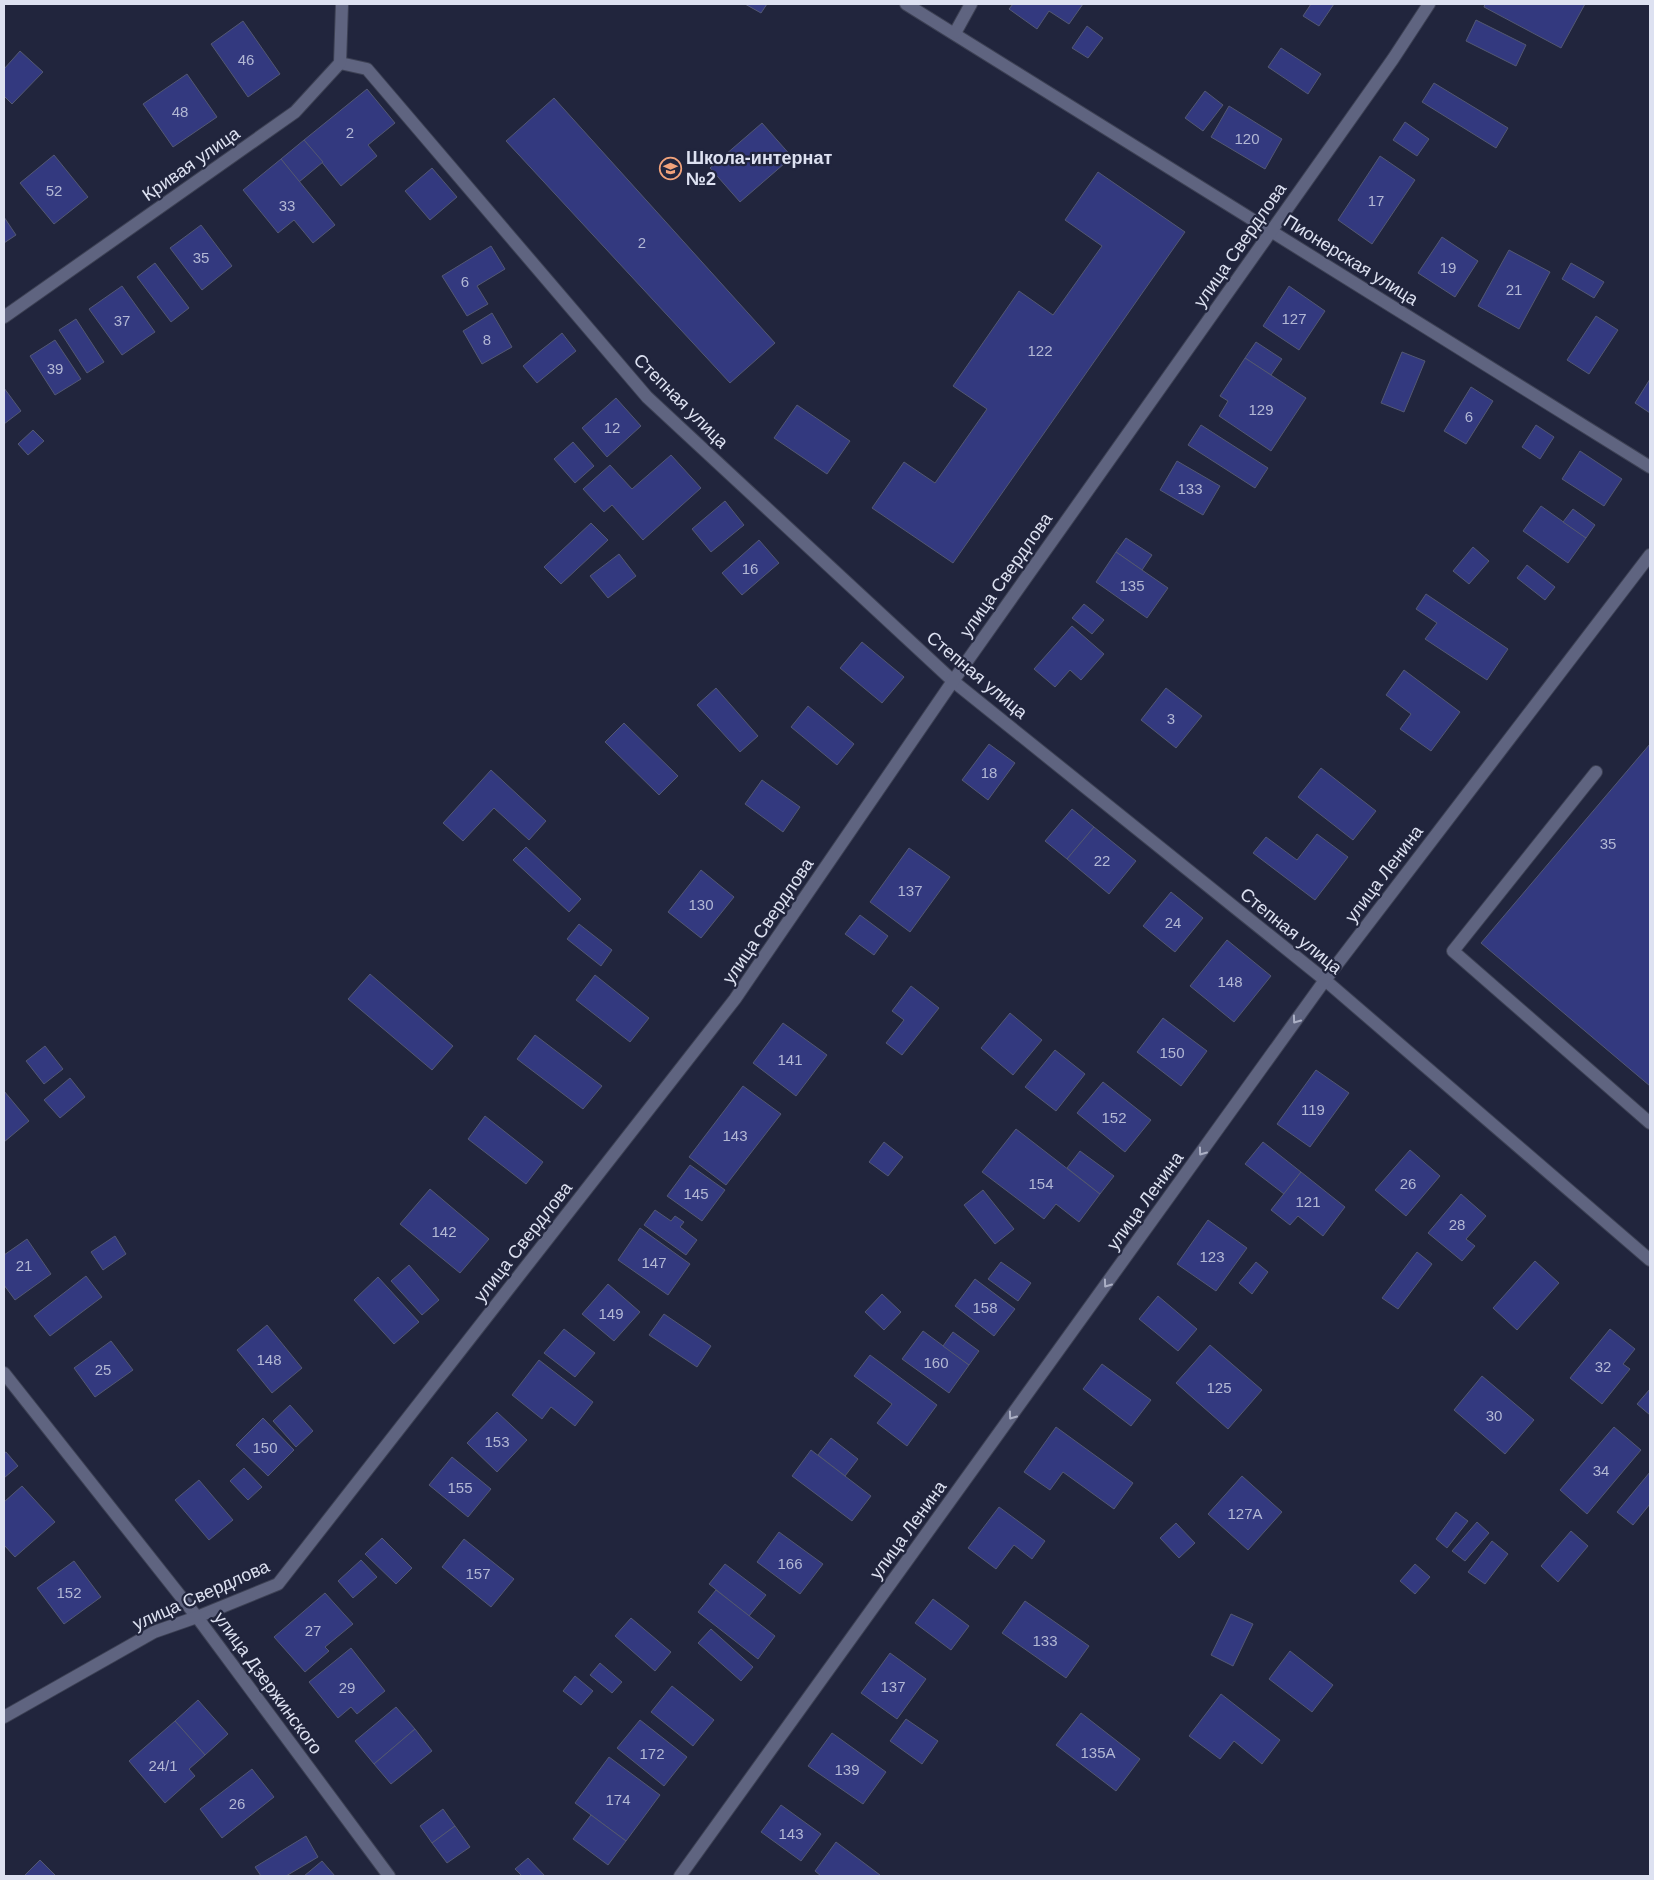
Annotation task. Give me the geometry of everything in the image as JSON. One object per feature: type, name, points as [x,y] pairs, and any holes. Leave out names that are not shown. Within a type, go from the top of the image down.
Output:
[{"type":"street","points":[[340,63],[342,4]]},
{"type":"street","name":"Пионерская улица","points":[[906,4],[1650,467]]},
{"type":"street","points":[[955,33],[971,4]]},
{"type":"street","name":"улица Свердлова","points":[[4,1717],[154,1632],[197,1617],[278,1584],[736,999],[953,681],[1393,59],[1429,4]]},
{"type":"street","name":"Кривая улица","points":[[4,317],[295,112],[340,63]]},
{"type":"street","name":"Степная улица","points":[[340,63],[367,69],[647,397],[953,681],[1325,980],[1650,1260]]},
{"type":"street","name":"улица Ленина","points":[[680,1876],[1325,980],[1650,556]]},
{"type":"street","points":[[1596,772],[1453,951],[1650,1123]]},
{"type":"street","name":"улица Дзержинского","points":[[4,1373],[197,1617],[389,1876]]},
{"type":"building","points":[[745,4],[767,4],[761,13]]},
{"type":"building","points":[[1013,4],[1083,4],[1069,24],[1049,11],[1037,29],[1009,9]]},
{"type":"building","points":[[1311,4],[1334,4],[1319,26],[1303,16]]},
{"type":"building","points":[[1485,4],[1585,4],[1561,48],[1484,7]]},
{"type":"building","points":[[1476,20],[1526,45],[1516,66],[1466,41]]},
{"type":"building","points":[[243,21],[280,74],[248,97],[211,44]]},
{"type":"building","points":[[1087,26],[1103,38],[1088,58],[1072,48]]},
{"type":"building","points":[[1281,48],[1321,74],[1308,94],[1268,67]]},
{"type":"building","points":[[20,51],[43,72],[12,104],[4,96],[4,69]]},
{"type":"building","points":[[187,74],[217,117],[173,147],[143,104]]},
{"type":"building","points":[[1434,83],[1508,128],[1496,148],[1422,102]]},
{"type":"building","points":[[367,89],[395,123],[368,145],[377,156],[341,186],[304,140]]},
{"type":"building","points":[[1205,91],[1223,105],[1203,131],[1185,118]]},
{"type":"building","points":[[554,98],[775,343],[730,383],[506,141]]},
{"type":"building","points":[[1229,106],[1282,139],[1265,169],[1211,137]]},
{"type":"building","points":[[1405,122],[1429,139],[1417,156],[1393,140]]},
{"type":"building","points":[[762,123],[792,157],[740,202],[710,168]]},
{"type":"building","points":[[304,140],[323,162],[299,182],[281,159]]},
{"type":"building","points":[[54,155],[88,197],[54,224],[20,183]]},
{"type":"building","points":[[1380,156],[1415,180],[1372,244],[1338,220]]},
{"type":"building","points":[[281,159],[335,225],[313,243],[294,220],[278,233],[243,190]]},
{"type":"building","points":[[432,168],[457,197],[430,220],[405,191]]},
{"type":"building","points":[[1098,172],[1185,232],[953,563],[872,508],[904,462],[935,483],[987,409],[953,386],[1019,291],[1053,315],[1102,246],[1065,220]]},
{"type":"building","points":[[4,217],[16,235],[4,243]]},
{"type":"building","points":[[201,225],[232,266],[202,290],[170,248]]},
{"type":"building","points":[[1442,237],[1478,261],[1455,297],[1418,273]]},
{"type":"building","points":[[491,246],[505,269],[477,286],[488,304],[467,316],[442,276]]},
{"type":"building","points":[[1509,250],[1550,272],[1519,329],[1478,306]]},
{"type":"building","points":[[155,263],[189,308],[171,322],[137,277]]},
{"type":"building","points":[[1571,263],[1604,282],[1594,298],[1562,279]]},
{"type":"building","points":[[122,286],[155,332],[122,355],[89,309]]},
{"type":"building","points":[[1289,286],[1325,311],[1299,350],[1263,326]]},
{"type":"building","points":[[492,313],[512,347],[482,364],[463,331]]},
{"type":"building","points":[[1596,316],[1618,330],[1589,374],[1567,360]]},
{"type":"building","points":[[76,319],[104,362],[87,373],[59,330]]},
{"type":"building","points":[[562,333],[576,351],[537,383],[523,366]]},
{"type":"building","points":[[55,340],[81,379],[55,395],[30,356]]},
{"type":"building","points":[[1256,342],[1282,359],[1271,375],[1245,358]]},
{"type":"building","points":[[1402,352],[1425,361],[1404,412],[1381,403]]},
{"type":"building","points":[[1245,358],[1306,398],[1271,451],[1219,416],[1228,401],[1220,396]]},
{"type":"building","points":[[1650,379],[1650,413],[1635,403]]},
{"type":"building","points":[[1471,387],[1493,401],[1466,444],[1444,431]]},
{"type":"building","points":[[4,388],[21,411],[4,424]]},
{"type":"building","points":[[616,398],[641,426],[607,457],[582,428]]},
{"type":"building","points":[[797,405],[850,441],[827,474],[774,438]]},
{"type":"building","points":[[1201,425],[1268,468],[1255,488],[1188,445]]},
{"type":"building","points":[[1536,425],[1554,437],[1540,459],[1522,447]]},
{"type":"building","points":[[33,430],[44,441],[28,455],[18,444]]},
{"type":"building","points":[[573,442],[594,466],[575,483],[554,459]]},
{"type":"building","points":[[1580,451],[1622,479],[1604,506],[1562,479]]},
{"type":"building","points":[[671,455],[701,488],[643,540],[612,505],[604,512],[583,489],[610,465],[632,489]]},
{"type":"building","points":[[1177,461],[1220,486],[1203,515],[1160,490]]},
{"type":"building","points":[[725,501],[744,525],[711,552],[692,529]]},
{"type":"building","points":[[1541,506],[1586,538],[1568,563],[1523,531]]},
{"type":"building","points":[[1573,509],[1595,525],[1586,538],[1563,522]]},
{"type":"building","points":[[591,523],[608,540],[561,584],[544,567]]},
{"type":"building","points":[[1126,538],[1152,555],[1142,570],[1116,552]]},
{"type":"building","points":[[759,540],[779,563],[742,595],[722,573]]},
{"type":"building","points":[[1473,547],[1489,561],[1469,584],[1453,571]]},
{"type":"building","points":[[1116,552],[1168,588],[1147,618],[1096,582]]},
{"type":"building","points":[[619,554],[636,576],[608,598],[590,576]]},
{"type":"building","points":[[1527,565],[1555,587],[1545,600],[1517,578]]},
{"type":"building","points":[[1426,594],[1508,649],[1487,680],[1425,639],[1437,623],[1416,609]]},
{"type":"building","points":[[1084,604],[1104,620],[1092,634],[1072,618]]},
{"type":"building","points":[[1072,626],[1104,654],[1081,680],[1070,670],[1055,687],[1034,669]]},
{"type":"building","points":[[862,642],[904,677],[882,703],[840,668]]},
{"type":"building","points":[[1404,670],[1460,712],[1431,751],[1400,729],[1411,714],[1386,695]]},
{"type":"building","points":[[716,688],[758,736],[740,752],[697,705]]},
{"type":"building","points":[[1166,688],[1202,716],[1176,748],[1141,720]]},
{"type":"building","points":[[808,706],[854,744],[837,765],[791,727]]},
{"type":"building","points":[[624,723],[678,776],[659,795],[605,742]]},
{"type":"building","points":[[989,744],[1015,763],[988,800],[962,780]]},
{"type":"building","points":[[1650,744],[1650,1086],[1481,943]]},
{"type":"building","points":[[1321,768],[1376,811],[1353,840],[1298,797]]},
{"type":"building","points":[[491,770],[546,821],[529,840],[494,808],[463,841],[443,823]]},
{"type":"building","points":[[762,780],[800,807],[783,832],[745,804]]},
{"type":"building","points":[[1072,809],[1094,827],[1067,859],[1045,841]]},
{"type":"building","points":[[1094,827],[1136,861],[1109,894],[1067,859]]},
{"type":"building","points":[[1317,834],[1348,857],[1315,900],[1253,853],[1266,837],[1297,860]]},
{"type":"building","points":[[526,847],[581,899],[569,912],[513,860]]},
{"type":"building","points":[[909,848],[950,877],[910,932],[870,902]]},
{"type":"building","points":[[701,870],[734,897],[701,938],[668,912]]},
{"type":"building","points":[[1171,892],[1203,918],[1175,952],[1143,926]]},
{"type":"building","points":[[860,915],[888,936],[874,955],[845,934]]},
{"type":"building","points":[[579,924],[612,950],[601,966],[567,939]]},
{"type":"building","points":[[1227,940],[1271,976],[1234,1022],[1190,986]]},
{"type":"building","points":[[370,974],[453,1046],[432,1070],[348,999]]},
{"type":"building","points":[[595,975],[649,1018],[630,1042],[576,1000]]},
{"type":"building","points":[[911,986],[939,1008],[902,1055],[886,1043],[904,1020],[892,1011]]},
{"type":"building","points":[[1010,1013],[1042,1040],[1013,1075],[981,1048]]},
{"type":"building","points":[[1163,1018],[1207,1051],[1181,1086],[1137,1052]]},
{"type":"building","points":[[783,1023],[827,1055],[796,1096],[753,1063]]},
{"type":"building","points":[[535,1035],[602,1086],[583,1109],[517,1059]]},
{"type":"building","points":[[45,1046],[63,1069],[44,1084],[26,1061]]},
{"type":"building","points":[[1055,1050],[1085,1074],[1056,1111],[1025,1087]]},
{"type":"building","points":[[1316,1070],[1349,1093],[1310,1147],[1277,1124]]},
{"type":"building","points":[[70,1078],[85,1097],[60,1118],[44,1100]]},
{"type":"building","points":[[1103,1082],[1151,1120],[1125,1152],[1077,1113]]},
{"type":"building","points":[[743,1086],[781,1114],[726,1185],[689,1157]]},
{"type":"building","points":[[4,1091],[29,1121],[4,1142]]},
{"type":"building","points":[[485,1116],[543,1162],[526,1184],[468,1139]]},
{"type":"building","points":[[1016,1129],[1100,1194],[1079,1222],[1056,1204],[1044,1219],[982,1172]]},
{"type":"building","points":[[884,1142],[903,1157],[888,1176],[869,1162]]},
{"type":"building","points":[[1263,1142],[1301,1172],[1284,1194],[1245,1164]]},
{"type":"building","points":[[1410,1150],[1440,1176],[1406,1216],[1375,1190]]},
{"type":"building","points":[[1080,1151],[1114,1176],[1100,1194],[1067,1168]]},
{"type":"building","points":[[690,1165],[725,1190],[702,1221],[667,1196]]},
{"type":"building","points":[[1301,1172],[1345,1207],[1323,1236],[1298,1216],[1290,1225],[1271,1210]]},
{"type":"building","points":[[430,1189],[489,1239],[460,1273],[400,1224]]},
{"type":"building","points":[[983,1190],[1014,1229],[995,1244],[964,1205]]},
{"type":"building","points":[[1461,1194],[1486,1216],[1466,1239],[1475,1246],[1462,1261],[1428,1233]]},
{"type":"building","points":[[655,1210],[671,1221],[675,1216],[684,1222],[680,1227],[697,1240],[686,1255],[644,1225]]},
{"type":"building","points":[[1208,1220],[1247,1248],[1216,1291],[1177,1264]]},
{"type":"building","points":[[640,1228],[690,1264],[668,1295],[618,1260]]},
{"type":"building","points":[[115,1236],[126,1254],[103,1270],[91,1252]]},
{"type":"building","points":[[27,1239],[51,1274],[15,1300],[4,1285],[4,1255]]},
{"type":"building","points":[[1417,1252],[1432,1264],[1398,1309],[1382,1298]]},
{"type":"building","points":[[1535,1261],[1559,1283],[1517,1330],[1493,1308]]},
{"type":"building","points":[[1001,1262],[1031,1283],[1018,1301],[988,1279]]},
{"type":"building","points":[[1256,1262],[1268,1272],[1252,1294],[1239,1283]]},
{"type":"building","points":[[409,1265],[439,1300],[422,1315],[391,1281]]},
{"type":"building","points":[[86,1276],[102,1297],[50,1336],[34,1316]]},
{"type":"building","points":[[378,1277],[419,1322],[394,1344],[354,1300]]},
{"type":"building","points":[[975,1279],[1015,1309],[994,1336],[955,1306]]},
{"type":"building","points":[[608,1284],[640,1312],[614,1341],[582,1314]]},
{"type":"building","points":[[882,1294],[901,1312],[884,1330],[865,1312]]},
{"type":"building","points":[[1158,1296],[1197,1329],[1178,1351],[1139,1319]]},
{"type":"building","points":[[664,1314],[711,1346],[697,1367],[649,1335]]},
{"type":"building","points":[[267,1325],[302,1368],[272,1393],[237,1350]]},
{"type":"building","points":[[564,1329],[595,1353],[575,1377],[544,1353]]},
{"type":"building","points":[[1610,1329],[1635,1349],[1623,1364],[1630,1369],[1602,1404],[1570,1378]]},
{"type":"building","points":[[923,1331],[969,1365],[949,1393],[902,1359]]},
{"type":"building","points":[[953,1332],[979,1351],[969,1365],[943,1346]]},
{"type":"building","points":[[111,1341],[133,1370],[95,1397],[74,1368]]},
{"type":"building","points":[[1210,1345],[1262,1390],[1228,1429],[1176,1383]]},
{"type":"building","points":[[870,1355],[937,1405],[907,1446],[877,1423],[892,1404],[854,1376]]},
{"type":"building","points":[[539,1360],[593,1402],[575,1426],[551,1407],[542,1419],[512,1395]]},
{"type":"building","points":[[1102,1364],[1151,1400],[1131,1426],[1083,1389]]},
{"type":"building","points":[[1482,1376],[1534,1420],[1505,1454],[1454,1410]]},
{"type":"building","points":[[1650,1389],[1650,1415],[1637,1404]]},
{"type":"building","points":[[290,1405],[313,1431],[296,1447],[273,1421]]},
{"type":"building","points":[[497,1412],[527,1440],[497,1472],[467,1443]]},
{"type":"building","points":[[263,1418],[294,1450],[268,1476],[236,1445]]},
{"type":"building","points":[[1056,1427],[1133,1483],[1114,1509],[1063,1472],[1050,1490],[1024,1472]]},
{"type":"building","points":[[1614,1427],[1641,1450],[1587,1514],[1560,1490]]},
{"type":"building","points":[[831,1438],[858,1459],[845,1476],[818,1455]]},
{"type":"building","points":[[811,1450],[871,1496],[852,1521],[792,1476]]},
{"type":"building","points":[[6,1452],[18,1466],[4,1478],[4,1453]]},
{"type":"building","points":[[452,1457],[491,1489],[468,1517],[429,1485]]},
{"type":"building","points":[[244,1468],[262,1487],[248,1500],[230,1481]]},
{"type":"building","points":[[1650,1472],[1650,1504],[1633,1525],[1617,1512]]},
{"type":"building","points":[[1242,1476],[1282,1512],[1248,1550],[1208,1514]]},
{"type":"building","points":[[199,1480],[233,1520],[209,1540],[175,1500]]},
{"type":"building","points":[[22,1486],[55,1522],[15,1557],[4,1545],[4,1502]]},
{"type":"building","points":[[999,1507],[1045,1541],[1032,1559],[1014,1545],[996,1569],[968,1548]]},
{"type":"building","points":[[1456,1512],[1468,1521],[1447,1548],[1436,1539]]},
{"type":"building","points":[[1477,1522],[1489,1533],[1465,1561],[1452,1551]]},
{"type":"building","points":[[1176,1523],[1195,1543],[1179,1558],[1160,1538]]},
{"type":"building","points":[[1571,1531],[1588,1546],[1558,1582],[1541,1566]]},
{"type":"building","points":[[779,1532],[823,1564],[800,1594],[757,1562]]},
{"type":"building","points":[[382,1538],[412,1568],[396,1584],[365,1554]]},
{"type":"building","points":[[464,1539],[514,1579],[491,1607],[442,1567]]},
{"type":"building","points":[[1492,1541],[1508,1554],[1485,1584],[1468,1572]]},
{"type":"building","points":[[361,1560],[377,1577],[353,1598],[338,1581]]},
{"type":"building","points":[[74,1561],[101,1597],[64,1624],[37,1588]]},
{"type":"building","points":[[725,1564],[766,1595],[749,1616],[709,1584]]},
{"type":"building","points":[[1415,1564],[1430,1577],[1415,1594],[1400,1581]]},
{"type":"building","points":[[716,1590],[775,1636],[758,1659],[698,1612]]},
{"type":"building","points":[[325,1593],[353,1624],[325,1647],[329,1651],[305,1672],[274,1637]]},
{"type":"building","points":[[933,1599],[969,1626],[951,1650],[915,1623]]},
{"type":"building","points":[[1025,1601],[1089,1646],[1066,1678],[1002,1633]]},
{"type":"building","points":[[1231,1614],[1253,1624],[1233,1666],[1211,1655]]},
{"type":"building","points":[[631,1618],[671,1652],[655,1671],[615,1636]]},
{"type":"building","points":[[711,1629],[753,1667],[741,1681],[698,1643]]},
{"type":"building","points":[[351,1648],[385,1691],[357,1714],[351,1707],[338,1718],[309,1682]]},
{"type":"building","points":[[1290,1651],[1333,1685],[1312,1712],[1269,1679]]},
{"type":"building","points":[[890,1653],[926,1679],[897,1719],[861,1693]]},
{"type":"building","points":[[600,1663],[622,1682],[612,1693],[590,1675]]},
{"type":"building","points":[[575,1676],[593,1691],[581,1705],[563,1691]]},
{"type":"building","points":[[672,1686],[714,1720],[693,1746],[651,1712]]},
{"type":"building","points":[[1221,1694],[1280,1740],[1262,1764],[1234,1741],[1220,1759],[1189,1736]]},
{"type":"building","points":[[198,1700],[228,1734],[205,1755],[175,1721]]},
{"type":"building","points":[[396,1707],[415,1729],[374,1764],[355,1741]]},
{"type":"building","points":[[1081,1713],[1140,1759],[1116,1791],[1056,1745]]},
{"type":"building","points":[[906,1719],[938,1741],[922,1764],[890,1741]]},
{"type":"building","points":[[640,1720],[687,1757],[664,1786],[617,1748]]},
{"type":"building","points":[[175,1721],[205,1755],[189,1769],[195,1776],[165,1803],[129,1761]]},
{"type":"building","points":[[415,1729],[432,1751],[391,1784],[374,1764]]},
{"type":"building","points":[[832,1733],[886,1772],[863,1804],[808,1766]]},
{"type":"building","points":[[609,1757],[660,1795],[626,1841],[575,1803]]},
{"type":"building","points":[[252,1769],[274,1797],[222,1838],[200,1809]]},
{"type":"building","points":[[781,1805],[821,1834],[801,1861],[761,1832]]},
{"type":"building","points":[[443,1809],[455,1826],[432,1843],[420,1826]]},
{"type":"building","points":[[591,1815],[626,1841],[608,1865],[573,1839]]},
{"type":"building","points":[[455,1826],[470,1847],[447,1863],[432,1843]]},
{"type":"building","points":[[306,1836],[318,1857],[286,1876],[261,1876],[255,1867]]},
{"type":"building","points":[[836,1842],[880,1875],[821,1876],[815,1871]]},
{"type":"building","points":[[528,1858],[545,1876],[522,1876],[515,1869]]},
{"type":"building","points":[[40,1860],[56,1876],[24,1876]]},
{"type":"building","points":[[322,1861],[335,1876],[304,1876]]},
{"type":"place","name":"Школа-интернат №2","points":[[670,168]]}]
